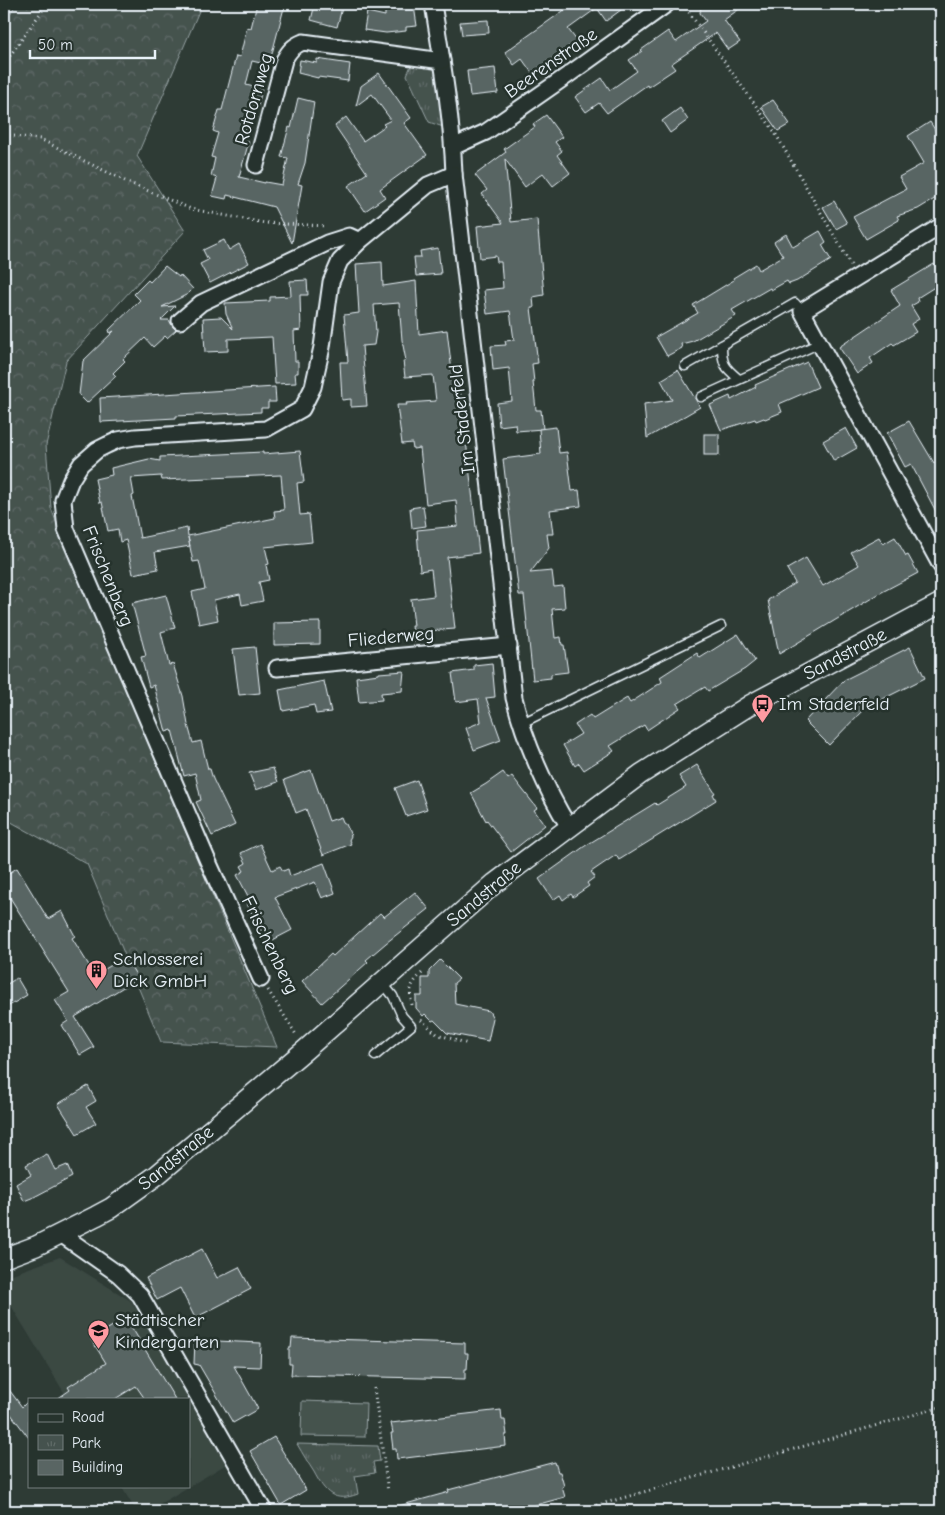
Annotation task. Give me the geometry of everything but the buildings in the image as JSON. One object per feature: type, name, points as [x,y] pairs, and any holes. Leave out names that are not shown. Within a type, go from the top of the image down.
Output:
[{"type":"street","name":"Im Staderfeld","points":[[433,4],[453,147],[454,174],[514,698],[520,724],[555,805],[569,827]]},
{"type":"street","name":"Beerenstraße","points":[[453,147],[486,132],[667,4]]},
{"type":"street","name":"Rotdornweg","points":[[256,164],[284,60],[289,50],[297,44],[303,42],[442,62]]},
{"type":"street","name":"Frischenberg","points":[[261,979],[95,599],[66,528],[63,500],[71,480],[81,464],[97,450],[118,440],[266,428],[302,409],[313,386],[322,347],[331,282],[340,261],[360,241],[428,185],[454,174]]},
{"type":"street","points":[[941,226],[802,311],[941,566]]},
{"type":"street","points":[[180,321],[201,303],[328,243],[350,236],[360,241]]},
{"type":"street","name":"Sandstraße","points":[[4,1258],[36,1246],[111,1208],[156,1175],[305,1050],[495,883],[641,774],[750,705],[941,603]]},
{"type":"street","name":"Fliederweg","points":[[278,668],[509,646]]},
{"type":"street","points":[[61,1234],[118,1274],[140,1295],[264,1511]]},
{"type":"lane","points":[[685,366],[795,303],[802,311]]},
{"type":"lane","points":[[701,397],[820,343]]},
{"type":"lane","points":[[722,345],[722,360],[726,369],[739,380]]},
{"type":"lane","points":[[520,724],[721,626]]},
{"type":"lane","points":[[375,1056],[410,1026],[402,1016],[394,996],[382,982]]},
{"type":"path","points":[[4,64],[47,4]]},
{"type":"path","points":[[683,4],[774,132],[858,276]]},
{"type":"path","points":[[4,135],[40,139],[125,181],[191,209],[265,223],[331,226]]},
{"type":"path","points":[[413,1012],[410,997],[412,983],[434,961],[422,947]]},
{"type":"path","name":"Frischenberg","points":[[261,979],[305,1050]]},
{"type":"path","points":[[419,1018],[437,1034],[468,1044]]},
{"type":"path","points":[[374,1388],[388,1492]]},
{"type":"path","points":[[577,1511],[941,1407]]},
{"type":"shaded area","name":"Städtischer Kindergarten","points":[[60,1257],[131,1301],[230,1462],[190,1486],[190,1398],[67,1398],[4,1294],[4,1277]]},
{"type":"shaded area","name":"Städtischer Kindergarten","points":[[122,1488],[186,1488],[148,1511],[136,1511]]},
{"type":"green space","points":[[16,4],[202,4],[137,156],[185,231],[66,361],[46,445],[51,508],[72,564],[277,1047],[161,1042],[87,864],[4,818],[4,24]]},
{"type":"green space","points":[[412,63],[438,70],[446,128],[429,122],[407,75]]},
{"type":"green space","points":[[302,1401],[366,1403],[365,1437],[301,1436]]},
{"type":"green space","points":[[297,1444],[378,1446],[380,1461],[373,1462],[375,1473],[355,1476],[358,1494],[336,1497],[322,1486]]},
{"type":"place","name":"Im Staderfeld","points":[[763,723]]},
{"type":"place","name":"Schlosserei Dick GmbH","points":[[97,989]]},
{"type":"place","name":"Städtischer Kindergarten","points":[[99,1350]]}]
